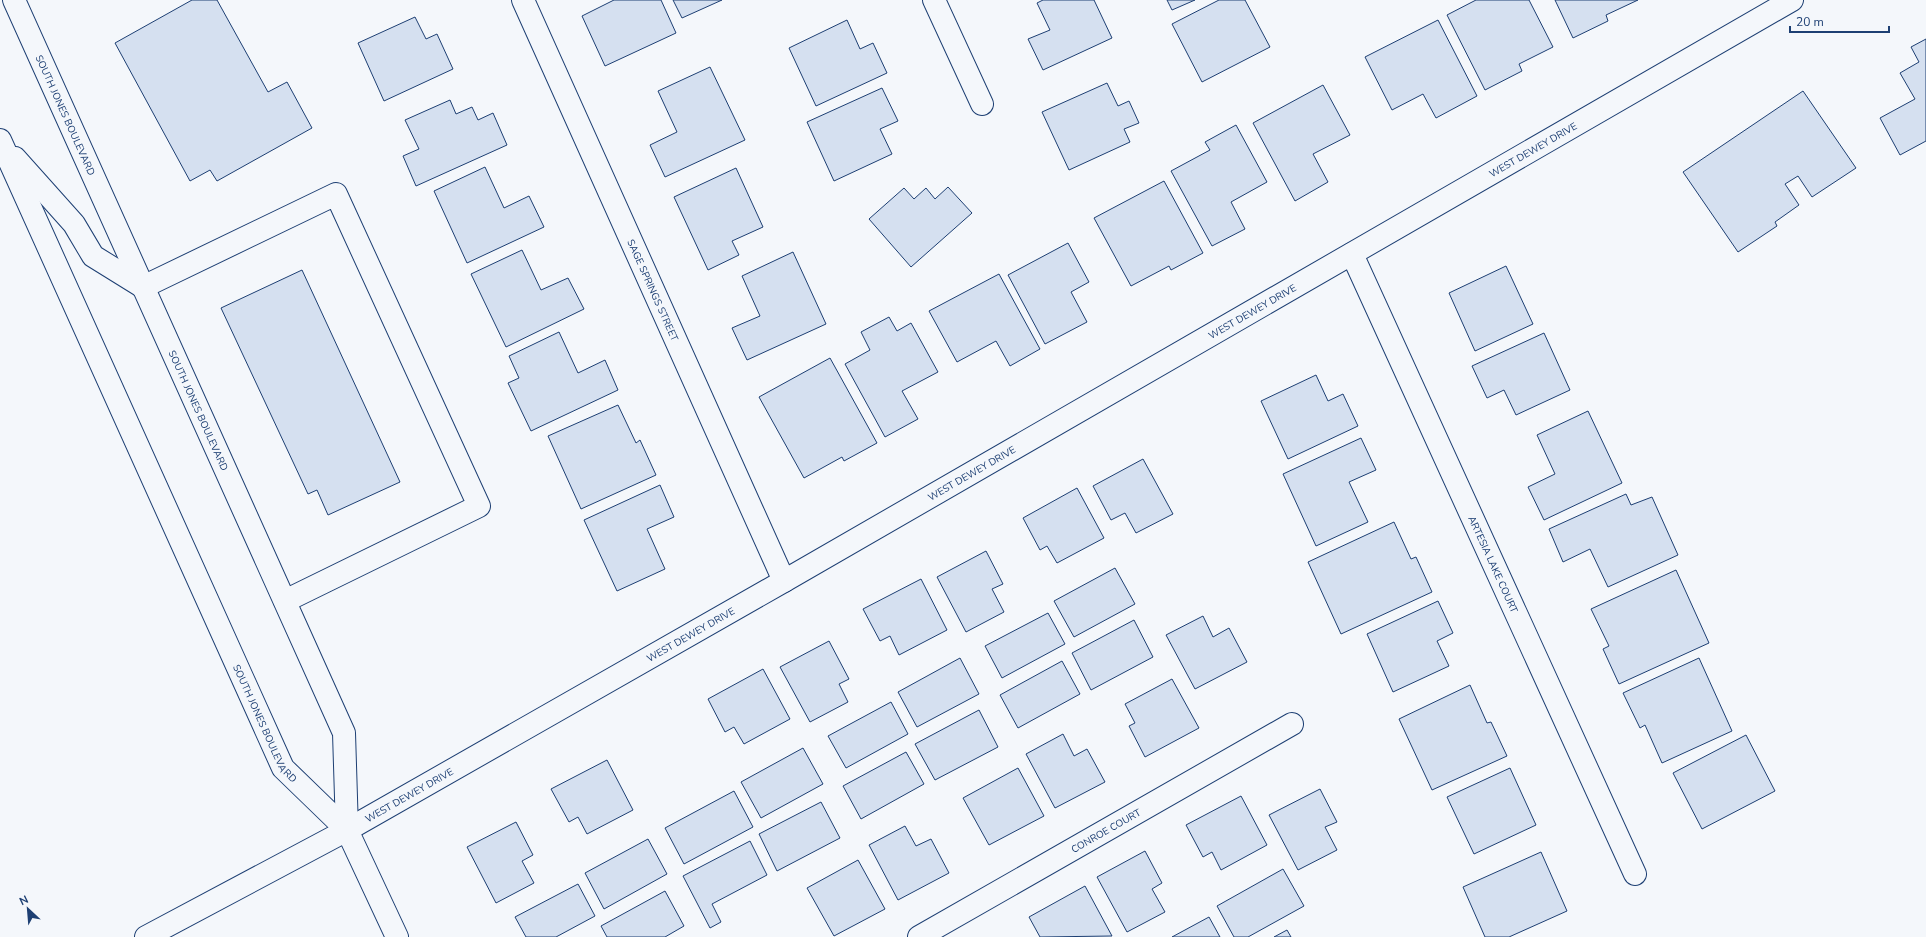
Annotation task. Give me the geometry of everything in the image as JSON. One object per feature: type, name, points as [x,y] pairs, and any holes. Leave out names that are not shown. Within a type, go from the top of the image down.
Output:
[{"type":"street","name":"SOUTH JONES BOULEVARD","points":[[14,0],[344,733],[347,830]]},
{"type":"street","name":"SAGE SPRINGS STREET","points":[[523,0],[784,581]]},
{"type":"street","points":[[934,0],[982,104]]},
{"type":"street","name":"WEST DEWEY DRIVE","points":[[146,937],[347,830],[784,581],[1792,0]]},
{"type":"street","name":"SOUTH JONES BOULEVARD","points":[[0,141],[283,768],[347,830],[397,937]]},
{"type":"street","points":[[0,141],[74,224],[93,256],[143,287],[336,194],[479,506],[285,601]]},
{"type":"street","name":"ARTESIA LAKE COURT","points":[[1352,254],[1635,874]]},
{"type":"street","name":"CONROE COURT","points":[[919,937],[1292,724]]},
{"type":"building","points":[[192,0],[217,0],[268,92],[287,82],[312,128],[217,181],[210,170],[190,181],[115,43]]},
{"type":"building","points":[[614,0],[661,0],[676,33],[605,66],[582,16]]},
{"type":"building","points":[[673,0],[722,0],[682,18]]},
{"type":"building","points":[[1043,0],[1094,0],[1112,38],[1043,70],[1028,39],[1050,30],[1037,3]]},
{"type":"building","points":[[1167,0],[1195,0],[1172,10]]},
{"type":"building","points":[[1219,0],[1245,0],[1270,47],[1202,82],[1172,24]]},
{"type":"building","points":[[1476,0],[1529,0],[1553,47],[1519,64],[1522,71],[1485,90],[1447,15]]},
{"type":"building","points":[[1555,0],[1638,0],[1606,15],[1608,21],[1573,38]]},
{"type":"building","points":[[415,17],[426,39],[437,34],[453,69],[384,101],[358,43]]},
{"type":"building","points":[[847,20],[860,49],[873,43],[887,73],[816,106],[789,48]]},
{"type":"building","points":[[1438,20],[1477,96],[1436,118],[1423,94],[1392,110],[1365,57]]},
{"type":"building","points":[[1926,39],[1926,141],[1900,155],[1880,118],[1915,99],[1900,73],[1919,62],[1911,47]]},
{"type":"building","points":[[710,67],[745,140],[665,177],[650,145],[677,132],[658,91]]},
{"type":"building","points":[[1107,83],[1118,106],[1129,101],[1139,123],[1124,129],[1130,142],[1069,170],[1042,112]]},
{"type":"building","points":[[1323,85],[1350,135],[1313,154],[1328,182],[1295,201],[1253,123]]},
{"type":"building","points":[[882,88],[898,121],[880,129],[892,154],[834,181],[807,122]]},
{"type":"building","points":[[1803,91],[1856,168],[1812,197],[1798,176],[1785,184],[1799,205],[1775,222],[1777,226],[1738,252],[1683,172]]},
{"type":"building","points":[[450,100],[456,114],[472,107],[478,120],[493,113],[507,145],[416,186],[403,156],[419,149],[405,120]]},
{"type":"building","points":[[1236,125],[1267,182],[1231,202],[1245,229],[1212,246],[1171,171],[1210,150],[1205,142]]},
{"type":"building","points":[[485,167],[504,208],[529,196],[544,227],[467,263],[434,191]]},
{"type":"building","points":[[736,168],[763,227],[732,241],[739,255],[708,270],[674,197]]},
{"type":"building","points":[[1164,181],[1203,253],[1171,270],[1169,266],[1131,286],[1094,218]]},
{"type":"building","points":[[948,187],[972,213],[911,267],[869,219],[904,188],[914,199],[926,188],[935,199]]},
{"type":"building","points":[[1068,243],[1089,282],[1071,292],[1087,322],[1045,344],[1008,275]]},
{"type":"building","points":[[522,250],[541,290],[568,278],[584,309],[506,347],[471,274]]},
{"type":"building","points":[[793,252],[826,324],[747,360],[732,328],[760,316],[742,276]]},
{"type":"building","points":[[1506,266],[1533,324],[1475,351],[1449,293]]},
{"type":"building","points":[[302,270],[400,482],[328,515],[317,490],[308,494],[221,308]]},
{"type":"building","points":[[999,274],[1040,349],[1010,366],[996,341],[957,362],[929,311]]},
{"type":"building","points":[[889,317],[897,331],[911,323],[938,372],[902,391],[918,419],[885,437],[845,364],[870,350],[861,332]]},
{"type":"building","points":[[559,332],[578,373],[605,360],[618,390],[531,431],[508,383],[519,378],[509,356]]},
{"type":"building","points":[[1544,333],[1570,390],[1516,415],[1504,390],[1487,398],[1472,366]]},
{"type":"building","points":[[830,358],[877,443],[844,461],[842,457],[804,478],[759,397]]},
{"type":"building","points":[[1316,375],[1328,401],[1343,394],[1358,426],[1288,459],[1261,401]]},
{"type":"building","points":[[618,405],[636,443],[640,440],[656,475],[581,509],[548,436]]},
{"type":"building","points":[[1588,411],[1622,483],[1544,520],[1528,487],[1555,474],[1537,435]]},
{"type":"building","points":[[1361,438],[1376,470],[1349,482],[1368,522],[1316,546],[1283,474]]},
{"type":"building","points":[[1143,459],[1173,514],[1136,533],[1125,513],[1111,520],[1093,486]]},
{"type":"building","points":[[660,485],[674,517],[647,529],[665,569],[617,591],[584,520]]},
{"type":"building","points":[[1077,488],[1104,538],[1057,563],[1047,546],[1040,550],[1023,518]]},
{"type":"building","points":[[1626,494],[1631,505],[1652,497],[1678,555],[1608,587],[1590,549],[1563,562],[1549,529]]},
{"type":"building","points":[[1394,522],[1411,559],[1416,557],[1432,592],[1341,634],[1308,562]]},
{"type":"building","points":[[986,551],[1003,584],[992,589],[1004,612],[966,632],[937,577]]},
{"type":"building","points":[[1115,568],[1135,604],[1074,637],[1054,601]]},
{"type":"building","points":[[1676,570],[1709,643],[1619,684],[1603,649],[1609,646],[1591,609]]},
{"type":"building","points":[[921,579],[947,630],[899,655],[890,636],[880,641],[863,609]]},
{"type":"building","points":[[1438,601],[1453,633],[1437,641],[1449,666],[1393,692],[1367,634]]},
{"type":"building","points":[[1048,613],[1065,644],[1002,678],[985,646]]},
{"type":"building","points":[[1203,616],[1213,637],[1229,628],[1247,662],[1195,689],[1166,635]]},
{"type":"building","points":[[1134,620],[1153,657],[1091,690],[1072,653]]},
{"type":"building","points":[[829,641],[849,679],[839,684],[848,702],[810,722],[780,667]]},
{"type":"building","points":[[960,658],[979,694],[917,727],[898,692]]},
{"type":"building","points":[[1699,658],[1732,731],[1662,763],[1645,725],[1640,728],[1623,693]]},
{"type":"building","points":[[1062,661],[1080,694],[1018,728],[1000,695]]},
{"type":"building","points":[[763,669],[790,719],[744,744],[734,727],[725,732],[708,699]]},
{"type":"building","points":[[1172,679],[1199,728],[1145,757],[1129,726],[1135,723],[1125,704]]},
{"type":"building","points":[[1470,685],[1487,723],[1491,722],[1507,756],[1432,790],[1399,719]]},
{"type":"building","points":[[891,702],[908,734],[846,768],[828,736]]},
{"type":"building","points":[[979,710],[998,747],[935,780],[915,744]]},
{"type":"building","points":[[1063,734],[1074,756],[1087,749],[1105,782],[1055,808],[1026,754]]},
{"type":"building","points":[[1746,735],[1775,791],[1702,829],[1673,773]]},
{"type":"building","points":[[803,748],[823,784],[761,818],[741,782]]},
{"type":"building","points":[[906,752],[924,784],[861,819],[843,786]]},
{"type":"building","points":[[607,760],[633,810],[587,834],[578,817],[569,822],[551,789]]},
{"type":"building","points":[[1018,768],[1044,816],[989,845],[963,798]]},
{"type":"building","points":[[1510,768],[1536,825],[1474,854],[1447,797]]},
{"type":"building","points":[[1320,789],[1337,822],[1325,827],[1337,850],[1298,870],[1269,815]]},
{"type":"building","points":[[734,791],[753,827],[684,864],[665,828]]},
{"type":"building","points":[[1241,796],[1267,845],[1221,870],[1212,852],[1203,857],[1186,825]]},
{"type":"building","points":[[821,802],[840,838],[777,871],[759,834]]},
{"type":"building","points":[[516,822],[533,855],[522,861],[534,883],[496,903],[467,847]]},
{"type":"building","points":[[905,826],[916,846],[931,839],[949,873],[898,900],[869,845]]},
{"type":"building","points":[[648,839],[667,874],[604,909],[585,873]]},
{"type":"building","points":[[750,841],[767,875],[712,904],[721,922],[710,928],[683,876]]},
{"type":"building","points":[[1145,851],[1162,883],[1152,889],[1165,912],[1127,932],[1097,877]]},
{"type":"building","points":[[1541,852],[1567,911],[1509,937],[1485,937],[1463,887]]},
{"type":"building","points":[[858,860],[885,909],[834,936],[807,888]]},
{"type":"building","points":[[1283,869],[1304,906],[1248,937],[1234,937],[1217,906]]},
{"type":"building","points":[[578,884],[595,916],[556,937],[526,937],[515,917]]},
{"type":"building","points":[[1085,886],[1112,936],[1040,937],[1029,917]]},
{"type":"building","points":[[665,891],[684,926],[665,937],[607,937],[601,926]]},
{"type":"building","points":[[1209,917],[1220,937],[1172,937]]},
{"type":"building","points":[[1287,930],[1291,937],[1274,937]]}]
